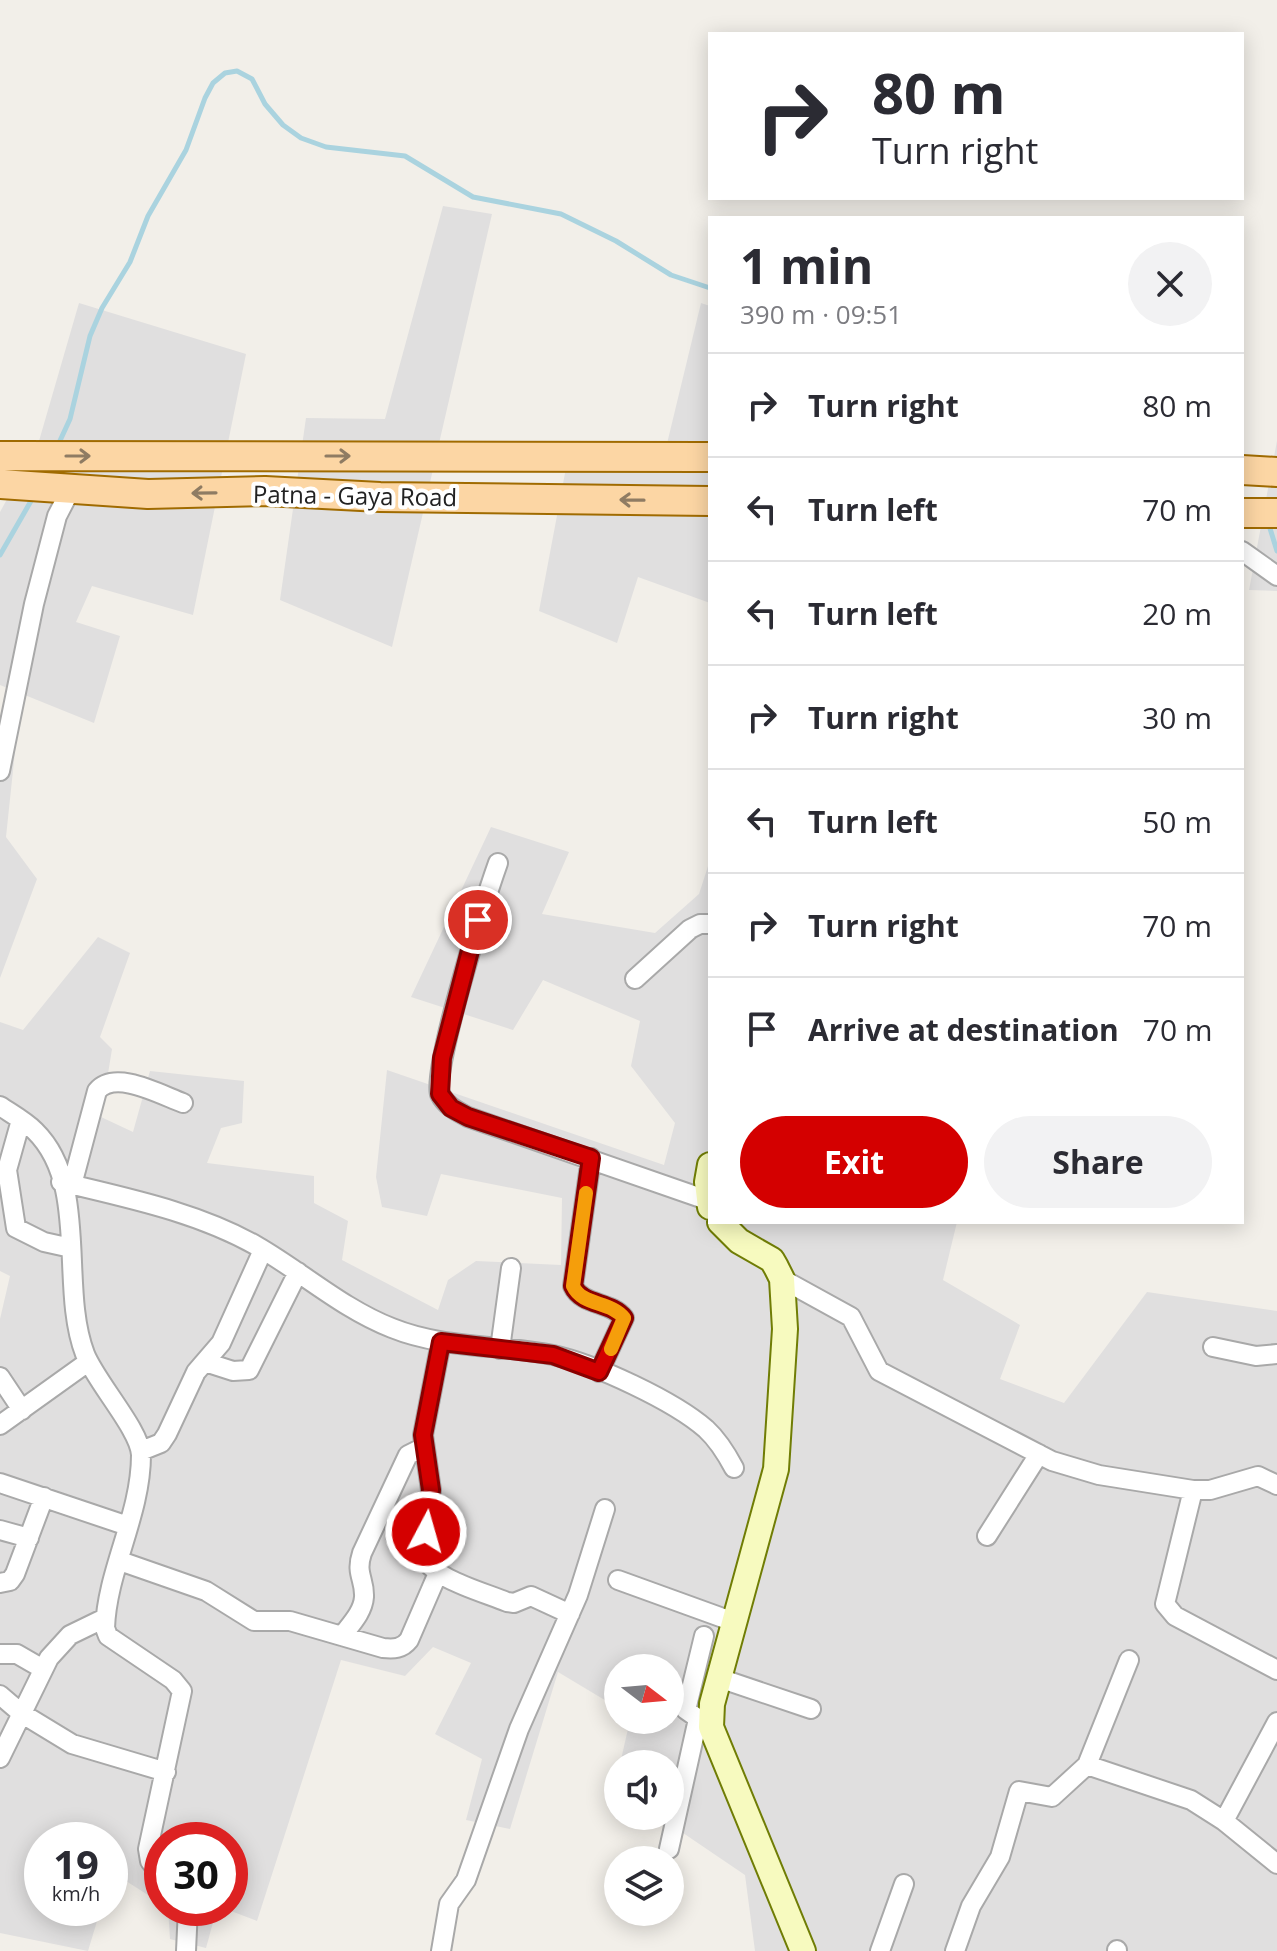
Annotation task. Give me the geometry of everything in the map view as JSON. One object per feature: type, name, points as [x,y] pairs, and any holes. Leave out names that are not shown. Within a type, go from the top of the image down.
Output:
[{"type":"main road","points":[[0,456],[708,457]]},
{"type":"main road","points":[[1244,470],[1277,472]]},
{"type":"main road","name":"Patna - Gaya Road","points":[[0,484],[148,494],[265,491],[380,497],[708,501]]},
{"type":"main road","points":[[1244,513],[1277,513]]},
{"type":"street","points":[[0,771],[19,666],[38,589],[57,516],[71,489]]},
{"type":"street","points":[[1244,552],[1277,576]]},
{"type":"street","points":[[498,863],[478,920],[442,1058],[440,1094],[451,1108],[468,1117],[591,1158],[708,1203]]},
{"type":"street","points":[[635,979],[690,929],[708,924]]},
{"type":"street","points":[[154,1822],[182,1691],[173,1680],[108,1636],[105,1618],[128,1526],[141,1451],[128,1424],[102,1389],[88,1362],[75,1309],[67,1183],[97,1091],[102,1085],[109,1082],[131,1085],[183,1103]]},
{"type":"street","points":[[0,1106],[21,1120],[49,1148],[67,1183],[201,1221],[263,1250],[378,1323],[441,1342],[553,1355],[599,1372],[673,1406],[692,1419],[716,1439],[734,1468]]},
{"type":"street","points":[[21,1120],[7,1170],[16,1228],[44,1242],[71,1248]]},
{"type":"street","points":[[591,1158],[573,1286],[582,1297],[616,1310],[624,1318],[599,1372]]},
{"type":"street","points":[[670,1846],[712,1704],[779,1448],[785,1329],[782,1279],[772,1260],[739,1241],[722,1224]]},
{"type":"street","points":[[141,1451],[161,1443],[205,1362],[221,1343],[263,1250]]},
{"type":"street","points":[[500,1349],[511,1268]]},
{"type":"street","points":[[205,1362],[233,1371],[249,1370],[298,1272]]},
{"type":"street","points":[[782,1279],[851,1317],[879,1371],[1052,1461],[1099,1475],[1193,1490],[1210,1490],[1258,1476],[1277,1485]]},
{"type":"street","points":[[441,1342],[425,1420],[424,1447],[431,1490],[423,1555],[425,1562],[438,1573],[507,1602],[514,1603],[531,1596],[570,1614]]},
{"type":"street","points":[[1213,1347],[1256,1356],[1277,1354]]},
{"type":"street","points":[[0,1425],[88,1362]]},
{"type":"street","points":[[0,1377],[22,1410]]},
{"type":"street","points":[[342,1636],[362,1605],[364,1594],[358,1566],[362,1553],[408,1455],[424,1447]]},
{"type":"street","points":[[987,1536],[1039,1454]]},
{"type":"street","points":[[0,1483],[128,1526]]},
{"type":"street","points":[[1193,1490],[1165,1596],[1168,1611],[1277,1670]]},
{"type":"street","points":[[0,1583],[10,1581],[15,1574],[44,1497]]},
{"type":"street","points":[[441,1951],[449,1904],[466,1880],[519,1729],[570,1614],[605,1509]]},
{"type":"street","points":[[0,1530],[29,1538]]},
{"type":"street","points":[[120,1561],[206,1591],[254,1621],[290,1621],[383,1648],[404,1646],[438,1573]]},
{"type":"street","points":[[618,1580],[734,1622]]},
{"type":"street","points":[[0,1758],[43,1669],[70,1635],[105,1618]]},
{"type":"street","points":[[704,1636],[686,1702],[689,1714],[705,1723],[803,1951]]},
{"type":"street","points":[[0,1654],[17,1654],[43,1669]]},
{"type":"street","points":[[955,1951],[971,1906],[1000,1857],[1019,1791],[1052,1797],[1087,1765],[1129,1660]]},
{"type":"street","points":[[719,1678],[811,1709]]},
{"type":"street","points":[[0,1695],[21,1713],[72,1744],[166,1772]]},
{"type":"street","points":[[1224,1821],[1277,1722]]},
{"type":"street","points":[[1087,1765],[1171,1792],[1224,1821],[1277,1864]]},
{"type":"street","points":[[880,1951],[904,1884]]},
{"type":"street","points":[[186,1951],[187,1926]]},
{"type":"shaded area","points":[[443,206],[492,214],[392,647],[280,600],[306,418],[385,419]]},
{"type":"shaded area","points":[[79,303],[246,354],[193,615],[92,586],[76,622],[120,636],[94,723],[0,685],[0,512],[39,441]]},
{"type":"shaded area","points":[[701,303],[708,305],[708,602],[638,577],[617,643],[539,611],[569,452],[664,456]]},
{"type":"shaded area","points":[[1277,441],[1277,591],[1249,590]]},
{"type":"shaded area","points":[[0,738],[16,742],[6,837],[37,879],[0,978]]},
{"type":"shaded area","points":[[491,827],[569,852],[542,914],[655,933],[699,894],[708,866],[708,1224],[957,1224],[943,1280],[1020,1325],[1000,1379],[1064,1403],[1147,1292],[1277,1311],[1277,1951],[755,1951],[745,1875],[679,1830],[684,1830],[684,1750],[623,1750],[627,1734],[684,1734],[684,1654],[604,1654],[604,1700],[558,1672],[510,1829],[466,1820],[482,1759],[435,1734],[471,1663],[433,1647],[405,1676],[341,1660],[257,1921],[248,1918],[248,1822],[144,1822],[144,1892],[128,1882],[128,1822],[24,1822],[24,1926],[96,1926],[88,1951],[0,1933],[0,1319],[10,1276],[0,1271],[0,1022],[23,1030],[98,937],[130,953],[100,1037],[112,1049],[101,1117],[133,1132],[150,1071],[244,1081],[242,1123],[221,1128],[207,1163],[314,1176],[314,1203],[348,1221],[342,1260],[438,1310],[448,1280],[476,1261],[561,1265],[562,1198],[441,1174],[427,1216],[382,1207],[376,1177],[387,1070],[664,1165],[675,1123],[631,1066],[640,1021],[543,980],[513,1030],[411,997]]},
{"type":"shaded area","points":[[169,1926],[212,1926],[206,1948],[170,1939]]},
{"type":"waterway","points":[[58,445],[70,419],[90,336],[102,308],[130,262],[148,216],[186,150],[205,98],[213,83],[225,73],[237,71],[252,79],[265,104],[283,125],[301,138],[326,147],[405,156],[473,197],[561,214],[616,241],[671,275],[708,287]]},
{"type":"waterway","points":[[0,555],[35,494]]},
{"type":"waterway","points":[[1268,522],[1277,551]]},
{"type":"slow traffic","points":[[586,1193],[573,1286],[582,1297],[621,1313],[623,1323],[611,1349]]},
{"type":"route","points":[[426,1532],[431,1490],[423,1435],[441,1342],[553,1355],[599,1372],[624,1318],[616,1310],[582,1297],[573,1286],[591,1158],[468,1117],[451,1108],[440,1094],[442,1058],[478,920]]}]
